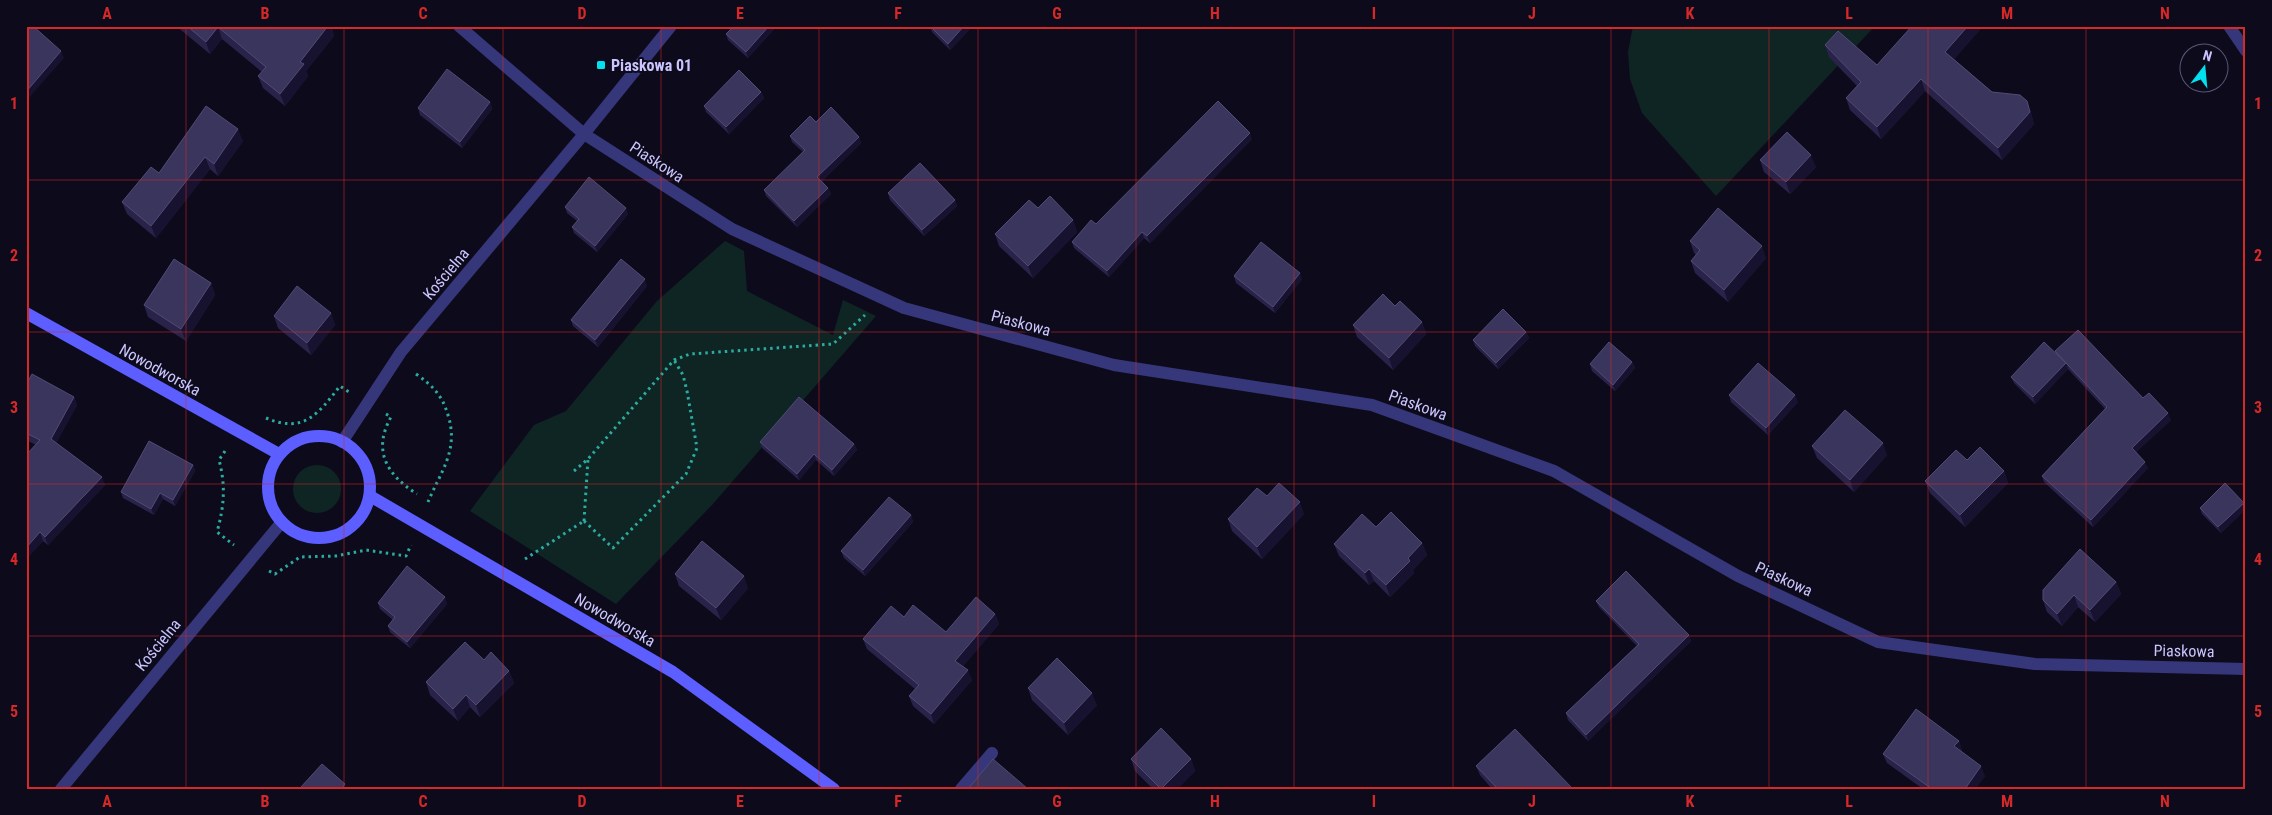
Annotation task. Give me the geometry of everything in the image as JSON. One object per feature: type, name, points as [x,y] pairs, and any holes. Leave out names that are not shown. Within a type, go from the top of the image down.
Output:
[{"type":"main road","name":"Nowodworska","points":[[26,313],[279,454]]},
{"type":"main road","points":[[306,437],[326,437],[342,442],[354,450],[364,463],[368,474],[370,496],[362,515],[348,530],[326,539],[299,535],[281,523],[272,510],[267,490],[270,468],[279,454],[291,444],[306,437]]},
{"type":"main road","name":"Nowodworska","points":[[370,496],[673,672],[834,789]]},
{"type":"street","points":[[459,26],[584,134]]},
{"type":"street","name":"Kościelna","points":[[342,442],[401,352],[584,134],[671,26]]},
{"type":"street","points":[[2229,26],[2246,51]]},
{"type":"street","name":"Piaskowa","points":[[584,134],[732,229],[904,308],[1114,365],[1372,406],[1554,471],[1738,576],[1878,642],[2035,664],[2246,669]]},
{"type":"street","name":"Kościelna","points":[[61,789],[281,523]]},
{"type":"street","points":[[961,789],[992,753]]},
{"type":"path","points":[[574,471],[588,459],[674,360],[690,354],[833,344],[868,312],[877,296]]},
{"type":"path","points":[[588,459],[584,521],[612,548],[686,474],[697,448],[683,375],[674,360]]},
{"type":"path","points":[[238,431],[219,460],[224,489],[223,509],[217,532],[275,574],[284,566],[300,557],[336,556],[366,550],[406,556],[428,501],[445,466],[453,432],[447,409],[434,386],[416,374]]},
{"type":"path","points":[[263,417],[289,425],[303,422],[320,412],[340,386],[391,417],[384,430],[382,455],[395,477],[428,501]]},
{"type":"path","points":[[525,559],[584,521]]},
{"type":"green space","points":[[1633,26],[1875,26],[1716,196],[1642,113],[1630,79],[1628,52]]},
{"type":"green space","points":[[725,241],[744,251],[747,291],[833,335],[843,300],[876,316],[712,505],[616,604],[470,511],[534,425],[566,411],[657,301]]},
{"type":"green space","points":[[312,465],[322,465],[331,469],[337,475],[341,489],[337,503],[331,509],[322,513],[312,513],[303,509],[297,503],[293,494],[293,484],[297,475],[303,469]]},
{"type":"building","points":[[26,26],[33,26],[61,51],[26,92]]},
{"type":"building","points":[[187,26],[273,26],[276,28],[277,26],[328,26],[300,62],[304,64],[280,94],[258,76],[266,67],[218,27],[206,42]]},
{"type":"building","points":[[734,26],[769,26],[746,52],[726,34]]},
{"type":"building","points":[[930,26],[964,26],[948,44]]},
{"type":"building","points":[[1912,26],[1968,26],[1945,52],[1992,92],[2020,95],[2027,101],[2030,112],[1998,148],[1921,79],[1877,127],[1846,98],[1861,82],[1825,45],[1838,31],[1877,65]]},
{"type":"building","points":[[447,69],[490,102],[460,142],[418,108]]},
{"type":"building","points":[[739,70],[761,92],[726,127],[704,106]]},
{"type":"building","points":[[1218,101],[1250,133],[1147,236],[1142,232],[1107,271],[1072,242],[1091,220],[1096,224]]},
{"type":"building","points":[[206,106],[238,129],[214,164],[205,157],[151,226],[122,202],[151,167],[159,173]]},
{"type":"building","points":[[831,107],[859,137],[817,177],[828,188],[794,221],[764,190],[805,150],[790,136],[810,116],[816,122]]},
{"type":"building","points":[[1787,132],[1811,155],[1786,182],[1760,160]]},
{"type":"building","points":[[920,163],[955,200],[922,230],[888,193]]},
{"type":"building","points":[[589,177],[626,208],[595,246],[572,227],[579,219],[565,207]]},
{"type":"building","points":[[1050,196],[1073,220],[1028,266],[995,234],[1029,200],[1038,208]]},
{"type":"building","points":[[1718,208],[1762,246],[1724,290],[1691,261],[1700,250],[1690,241]]},
{"type":"building","points":[[1261,242],[1300,273],[1273,307],[1234,276]]},
{"type":"building","points":[[174,259],[211,283],[181,329],[144,305]]},
{"type":"building","points":[[621,259],[645,279],[595,340],[571,320]]},
{"type":"building","points":[[297,286],[331,313],[307,343],[274,316]]},
{"type":"building","points":[[1383,294],[1395,306],[1400,301],[1422,322],[1389,358],[1353,325]]},
{"type":"building","points":[[1503,309],[1526,332],[1496,363],[1473,340]]},
{"type":"building","points":[[2078,330],[2143,398],[2149,393],[2168,413],[2132,448],[2145,462],[2091,520],[2042,476],[2107,407],[2055,351]]},
{"type":"building","points":[[1609,342],[1632,362],[1613,385],[1590,364]]},
{"type":"building","points":[[2044,342],[2066,363],[2033,397],[2011,377]]},
{"type":"building","points":[[1758,363],[1795,395],[1766,428],[1729,395]]},
{"type":"building","points":[[32,374],[74,397],[51,439],[102,477],[45,537],[40,532],[26,548],[26,455],[40,440],[26,433],[26,385]]},
{"type":"building","points":[[799,397],[854,444],[832,470],[814,454],[797,474],[760,442]]},
{"type":"building","points":[[1845,410],[1883,443],[1850,480],[1812,446]]},
{"type":"building","points":[[149,441],[193,465],[173,500],[160,493],[151,509],[121,492]]},
{"type":"building","points":[[1980,447],[2004,471],[1960,515],[1925,481],[1956,450],[1967,460]]},
{"type":"building","points":[[1279,483],[1300,502],[1257,547],[1228,519],[1257,488],[1267,496]]},
{"type":"building","points":[[2225,483],[2244,503],[2218,527],[2200,508]]},
{"type":"building","points":[[889,497],[911,515],[863,570],[841,551]]},
{"type":"building","points":[[1391,512],[1422,543],[1408,558],[1410,561],[1386,585],[1369,569],[1365,573],[1334,544],[1362,514],[1376,527]]},
{"type":"building","points":[[702,541],[744,576],[716,608],[675,574]]},
{"type":"building","points":[[2080,549],[2116,582],[2090,610],[2074,595],[2057,614],[2043,600],[2043,590]]},
{"type":"building","points":[[407,566],[445,597],[407,642],[388,626],[395,617],[378,603]]},
{"type":"building","points":[[1626,571],[1689,635],[1586,735],[1566,713],[1639,644],[1596,601]]},
{"type":"building","points":[[976,597],[995,614],[955,661],[968,670],[931,714],[909,696],[919,685],[863,639],[891,606],[904,617],[913,605],[946,632]]},
{"type":"building","points":[[465,642],[484,660],[491,652],[509,671],[476,705],[466,695],[453,709],[426,682]]},
{"type":"building","points":[[1057,658],[1092,693],[1064,723],[1028,688]]},
{"type":"building","points":[[1916,709],[1959,741],[1954,746],[1981,766],[1965,789],[1932,789],[1883,754]]},
{"type":"building","points":[[1161,728],[1191,759],[1161,789],[1131,759]]},
{"type":"building","points":[[1515,729],[1573,789],[1498,789],[1476,766]]},
{"type":"building","points":[[993,759],[1028,789],[968,789]]},
{"type":"building","points":[[322,764],[345,784],[343,787],[345,789],[303,789],[301,787]]},
{"type":"place","name":"Piaskowa 01","points":[[601,65]]}]
